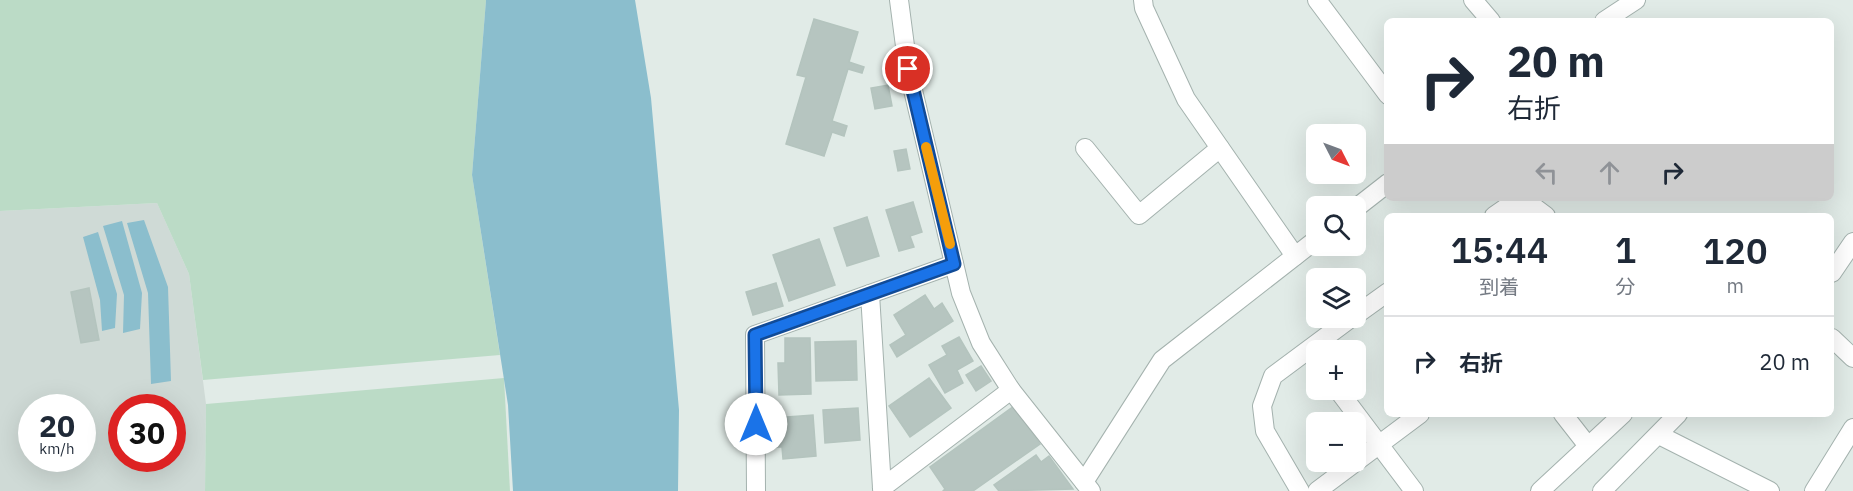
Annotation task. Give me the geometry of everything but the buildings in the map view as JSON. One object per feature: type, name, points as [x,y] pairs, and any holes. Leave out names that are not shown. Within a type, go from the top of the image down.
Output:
[{"type":"street","points":[[899,0],[908,69],[961,293],[981,343],[1011,390],[1088,487],[1162,360],[1306,248]]},
{"type":"street","points":[[1143,0],[1144,8],[1186,99],[1295,256]]},
{"type":"street","points":[[1317,0],[1384,90]]},
{"type":"street","points":[[1473,0],[1488,18]]},
{"type":"street","points":[[1609,18],[1636,0]]},
{"type":"street","points":[[1085,148],[1139,215],[1220,148]]},
{"type":"street","points":[[1366,200],[1384,186]]},
{"type":"street","points":[[1498,213],[1507,207],[1530,204],[1542,213]]},
{"type":"street","points":[[1834,270],[1853,242]]},
{"type":"street","points":[[756,491],[755,335],[954,264]]},
{"type":"street","points":[[870,294],[882,490]]},
{"type":"street","points":[[1366,308],[1384,295]]},
{"type":"street","points":[[1328,340],[1340,328]]},
{"type":"street","points":[[1834,340],[1853,358]]},
{"type":"street","points":[[1300,491],[1265,431],[1262,406],[1274,376],[1306,358]]},
{"type":"street","points":[[882,490],[1011,390]]},
{"type":"street","points":[[1346,400],[1414,491]]},
{"type":"street","points":[[1317,491],[1340,484],[1380,445],[1416,417]]},
{"type":"street","points":[[1565,417],[1588,446]]},
{"type":"street","points":[[1540,491],[1620,417]]},
{"type":"street","points":[[1602,491],[1675,417]]},
{"type":"street","points":[[1814,491],[1853,428]]},
{"type":"street","points":[[1659,435],[1770,491]]},
{"type":"shaded area","points":[[157,203],[189,274],[206,404],[205,491],[0,491],[0,211]]},
{"type":"green space","points":[[0,0],[486,0],[472,175],[500,355],[203,380],[189,274],[157,203],[0,211]]},
{"type":"green space","points":[[504,378],[510,491],[205,491],[206,404]]},
{"type":"water","points":[[486,0],[635,0],[651,98],[679,410],[678,491],[513,491],[508,405],[472,175]]},
{"type":"water","points":[[144,220],[168,287],[171,381],[151,384],[148,293],[127,223]]},
{"type":"water","points":[[122,221],[142,293],[140,329],[123,333],[124,295],[103,226]]},
{"type":"water","points":[[98,232],[117,294],[115,328],[102,331],[100,300],[83,237]]},
{"type":"slow traffic","points":[[926,147],[950,244]]},
{"type":"route","points":[[756,424],[755,335],[954,264],[908,69]]}]
